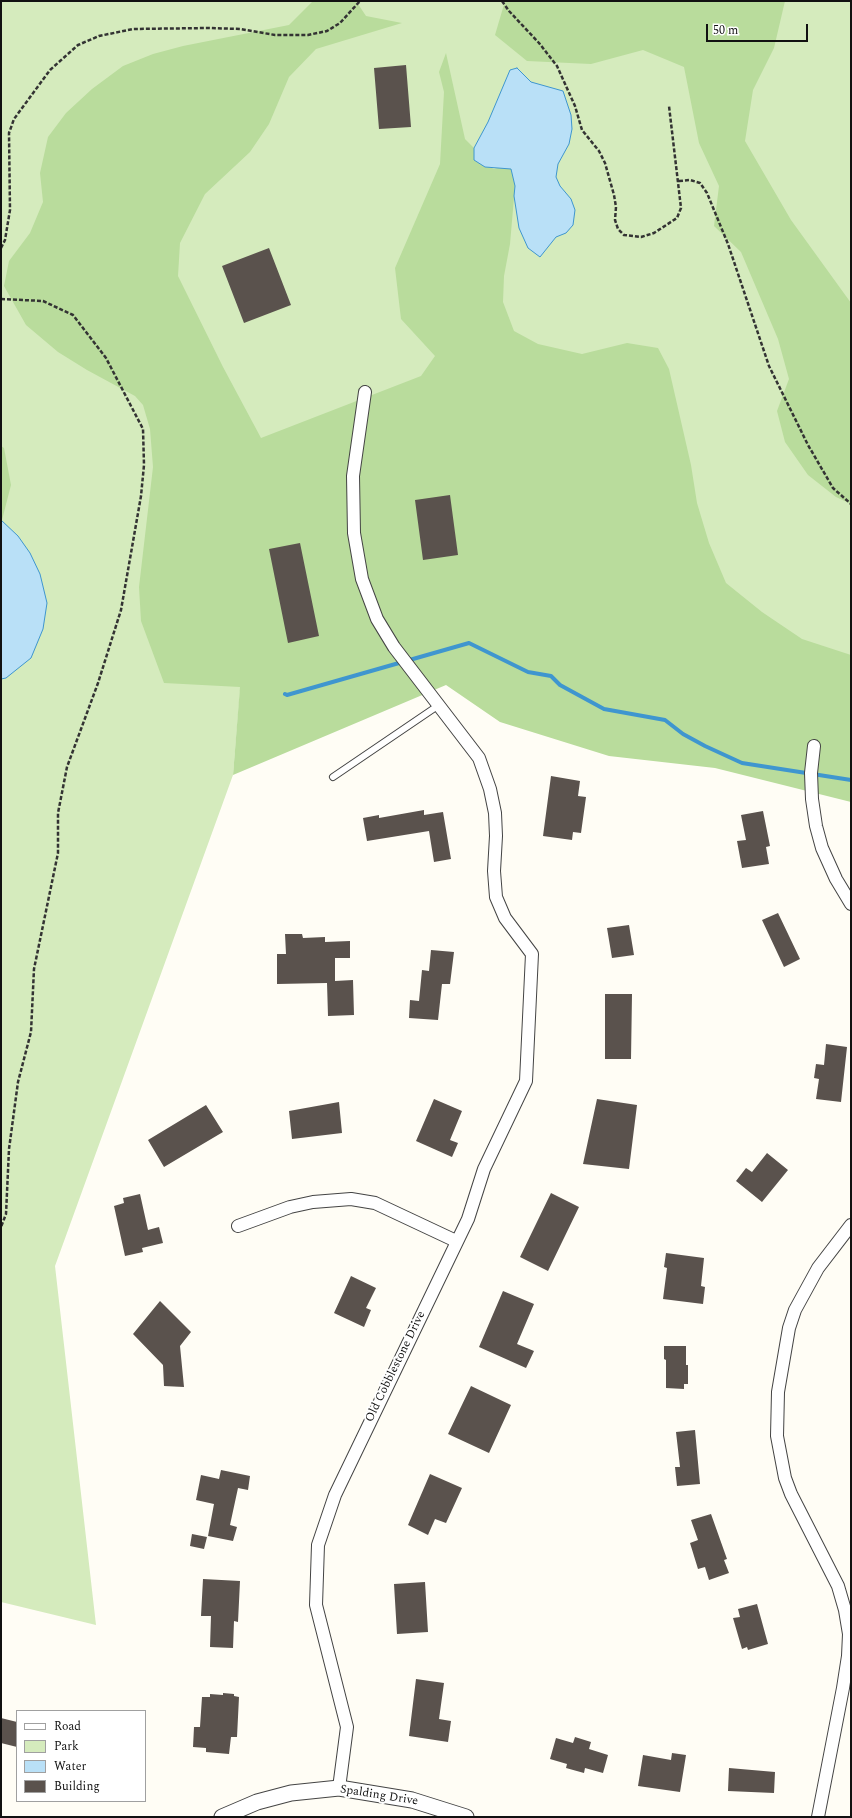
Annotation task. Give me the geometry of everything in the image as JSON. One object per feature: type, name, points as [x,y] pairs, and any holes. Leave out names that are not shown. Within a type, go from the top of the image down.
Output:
[{"type":"street","points":[[365,392],[353,476],[354,533],[362,579],[377,619],[394,648],[439,705]]},
{"type":"street","name":"Old Cobblestone Drive","points":[[339,1788],[347,1727],[316,1605],[318,1545],[335,1495],[456,1241],[468,1219],[484,1169],[526,1082],[532,954],[505,918],[496,897],[494,871],[496,836],[495,813],[490,789],[479,758],[439,705]]},
{"type":"street","points":[[814,746],[811,773],[812,800],[816,826],[822,848],[836,879],[851,904]]},
{"type":"street","points":[[238,1226],[290,1207],[312,1202],[351,1199],[375,1203],[456,1241]]},
{"type":"street","points":[[818,1817],[843,1688],[848,1656],[849,1634],[846,1610],[838,1586],[791,1494],[785,1478],[777,1436],[778,1392],[789,1328],[795,1310],[818,1268],[851,1225]]},
{"type":"street","name":"Spalding Drive","points":[[222,1817],[257,1802],[291,1793],[339,1788],[412,1800],[466,1817]]},
{"type":"lane","points":[[333,776],[439,705]]},
{"type":"path","points":[[1,248],[5,240],[10,210],[9,133],[14,119],[50,70],[78,45],[99,36],[133,29],[240,29],[276,35],[308,35],[327,31],[340,23],[360,1]]},
{"type":"path","points":[[502,1],[557,66],[575,106],[582,130],[599,151],[605,163],[614,195],[616,207],[615,220],[618,229],[624,234],[641,237],[654,233],[669,225],[677,218],[681,208],[669,106]]},
{"type":"path","points":[[679,181],[690,180],[700,183],[706,193],[728,244],[769,366],[808,445],[833,488],[851,504]]},
{"type":"path","points":[[1,299],[43,301],[73,315],[106,358],[143,429],[144,466],[141,496],[121,610],[98,684],[67,767],[58,813],[58,853],[34,969],[31,1032],[18,1082],[9,1149],[6,1214],[1,1227]]},
{"type":"green space","points":[[1,1],[851,1],[851,726],[261,438],[233,775],[55,1266],[96,1625],[1,1602]]},
{"type":"green space","points":[[313,1],[356,1],[366,16],[402,23],[316,49],[289,77],[269,124],[250,152],[205,194],[180,243],[178,276],[223,367],[261,438],[421,376],[435,356],[401,319],[395,268],[440,164],[444,92],[439,72],[446,53],[465,139],[474,148],[474,160],[494,169],[501,167],[511,168],[515,186],[510,244],[504,276],[503,302],[514,331],[538,344],[582,354],[627,343],[658,348],[669,369],[691,465],[697,503],[709,543],[726,583],[762,612],[802,639],[851,655],[851,802],[715,768],[609,756],[500,722],[446,685],[233,775],[240,687],[164,683],[141,621],[139,587],[153,467],[150,429],[143,405],[135,396],[87,370],[58,352],[26,325],[4,286],[9,261],[30,233],[43,202],[40,173],[48,137],[66,113],[92,89],[123,66],[153,54],[183,46],[289,25]]},
{"type":"green space","points":[[505,1],[785,1],[774,48],[753,90],[745,141],[791,220],[851,303],[851,504],[836,497],[808,475],[785,442],[777,411],[789,379],[778,339],[741,252],[714,226],[719,186],[699,143],[684,67],[643,50],[591,64],[527,61],[495,35]]},
{"type":"green space","points":[[1,446],[4,448],[11,485],[2,520]]},
{"type":"water","points":[[517,68],[531,82],[563,91],[571,115],[572,129],[569,144],[558,164],[556,177],[560,186],[571,199],[575,210],[573,225],[566,233],[556,237],[540,257],[528,248],[519,228],[514,196],[515,186],[511,169],[485,167],[474,160],[474,148],[488,122],[510,70]]},
{"type":"water","points":[[1,520],[18,536],[30,553],[40,574],[47,603],[43,629],[31,658],[6,678],[1,679]]},
{"type":"building","points":[[406,65],[411,127],[379,129],[374,68]]},
{"type":"building","points":[[269,248],[291,305],[244,323],[222,266]]},
{"type":"building","points":[[450,495],[458,555],[423,560],[415,500]]},
{"type":"building","points":[[300,543],[319,636],[288,643],[269,549]]},
{"type":"building","points":[[551,776],[580,781],[578,796],[586,797],[581,833],[573,832],[572,840],[543,836]]},
{"type":"building","points":[[424,810],[424,815],[443,812],[451,859],[434,862],[429,831],[367,841],[363,818],[379,815],[379,818]]},
{"type":"building","points":[[763,811],[770,846],[766,847],[769,864],[742,868],[737,841],[746,840],[741,815]]},
{"type":"building","points":[[778,913],[800,959],[784,967],[762,920]]},
{"type":"building","points":[[629,925],[634,955],[612,958],[607,928]]},
{"type":"building","points":[[285,934],[302,934],[303,938],[325,937],[325,942],[350,941],[350,958],[335,958],[335,981],[353,980],[354,1015],[328,1016],[327,983],[277,984],[277,954],[286,954]]},
{"type":"building","points":[[431,950],[454,952],[450,984],[442,984],[438,1020],[409,1018],[410,1000],[419,1001],[422,970],[429,971]]},
{"type":"building","points":[[605,994],[632,994],[631,1059],[605,1059]]},
{"type":"building","points":[[826,1044],[847,1047],[841,1102],[816,1099],[819,1079],[814,1078],[816,1064],[824,1065]]},
{"type":"building","points":[[434,1099],[462,1111],[450,1140],[458,1143],[452,1157],[416,1141]]},
{"type":"building","points":[[597,1099],[637,1105],[629,1169],[583,1164]]},
{"type":"building","points":[[339,1102],[342,1133],[292,1139],[289,1111]]},
{"type":"building","points":[[206,1105],[223,1132],[164,1167],[148,1140]]},
{"type":"building","points":[[767,1153],[788,1170],[762,1202],[736,1181],[746,1168],[752,1172]]},
{"type":"building","points":[[551,1193],[579,1207],[548,1271],[520,1257]]},
{"type":"building","points":[[140,1194],[148,1230],[159,1227],[163,1243],[142,1248],[143,1252],[125,1256],[114,1206],[124,1203],[123,1198]]},
{"type":"building","points":[[666,1253],[704,1258],[701,1286],[705,1287],[703,1304],[663,1299],[667,1268],[664,1267]]},
{"type":"building","points":[[351,1276],[376,1288],[366,1308],[371,1310],[364,1327],[334,1313]]},
{"type":"building","points":[[503,1291],[534,1304],[517,1344],[534,1351],[526,1368],[479,1347]]},
{"type":"building","points":[[160,1301],[191,1332],[180,1346],[184,1387],[164,1386],[163,1365],[133,1334]]},
{"type":"building","points":[[664,1346],[686,1346],[688,1384],[684,1384],[684,1389],[666,1388],[666,1360],[664,1359]]},
{"type":"building","points":[[471,1386],[511,1405],[489,1453],[448,1434]]},
{"type":"building","points":[[695,1430],[700,1484],[677,1486],[675,1467],[680,1467],[676,1432]]},
{"type":"building","points":[[221,1470],[250,1476],[248,1490],[238,1488],[230,1525],[237,1527],[233,1541],[208,1536],[214,1504],[196,1500],[201,1475],[219,1479]]},
{"type":"building","points":[[430,1474],[462,1488],[446,1523],[435,1519],[428,1535],[408,1525]]},
{"type":"building","points":[[711,1514],[727,1559],[724,1560],[729,1573],[709,1580],[705,1567],[698,1569],[690,1543],[698,1540],[691,1520]]},
{"type":"building","points":[[192,1534],[207,1537],[204,1549],[190,1546]]},
{"type":"building","points":[[203,1579],[240,1581],[238,1622],[234,1621],[233,1648],[210,1647],[211,1616],[201,1616]]},
{"type":"building","points":[[425,1582],[428,1632],[397,1634],[394,1584]]},
{"type":"building","points":[[757,1604],[768,1644],[748,1650],[747,1647],[742,1649],[733,1618],[740,1617],[738,1609]]},
{"type":"building","points":[[416,1679],[444,1683],[439,1719],[451,1721],[448,1742],[409,1736]]},
{"type":"building","points":[[223,1693],[234,1694],[234,1696],[239,1697],[237,1737],[231,1737],[229,1754],[206,1752],[206,1748],[193,1747],[194,1727],[200,1727],[202,1697],[210,1697],[210,1694],[223,1695]]},
{"type":"building","points":[[1,1718],[16,1722],[16,1747],[1,1743]]},
{"type":"building","points":[[575,1737],[591,1742],[589,1749],[608,1755],[603,1773],[585,1768],[584,1773],[566,1768],[567,1764],[550,1759],[556,1738],[573,1743]]},
{"type":"building","points":[[672,1753],[686,1755],[680,1792],[638,1786],[643,1755],[671,1760]]},
{"type":"building","points":[[729,1768],[775,1772],[774,1793],[728,1791]]},
{"type":"waterway","points":[[285,694],[287,695],[469,643],[528,672],[551,676],[560,685],[604,709],[665,720],[683,734],[742,763],[851,780]]}]
